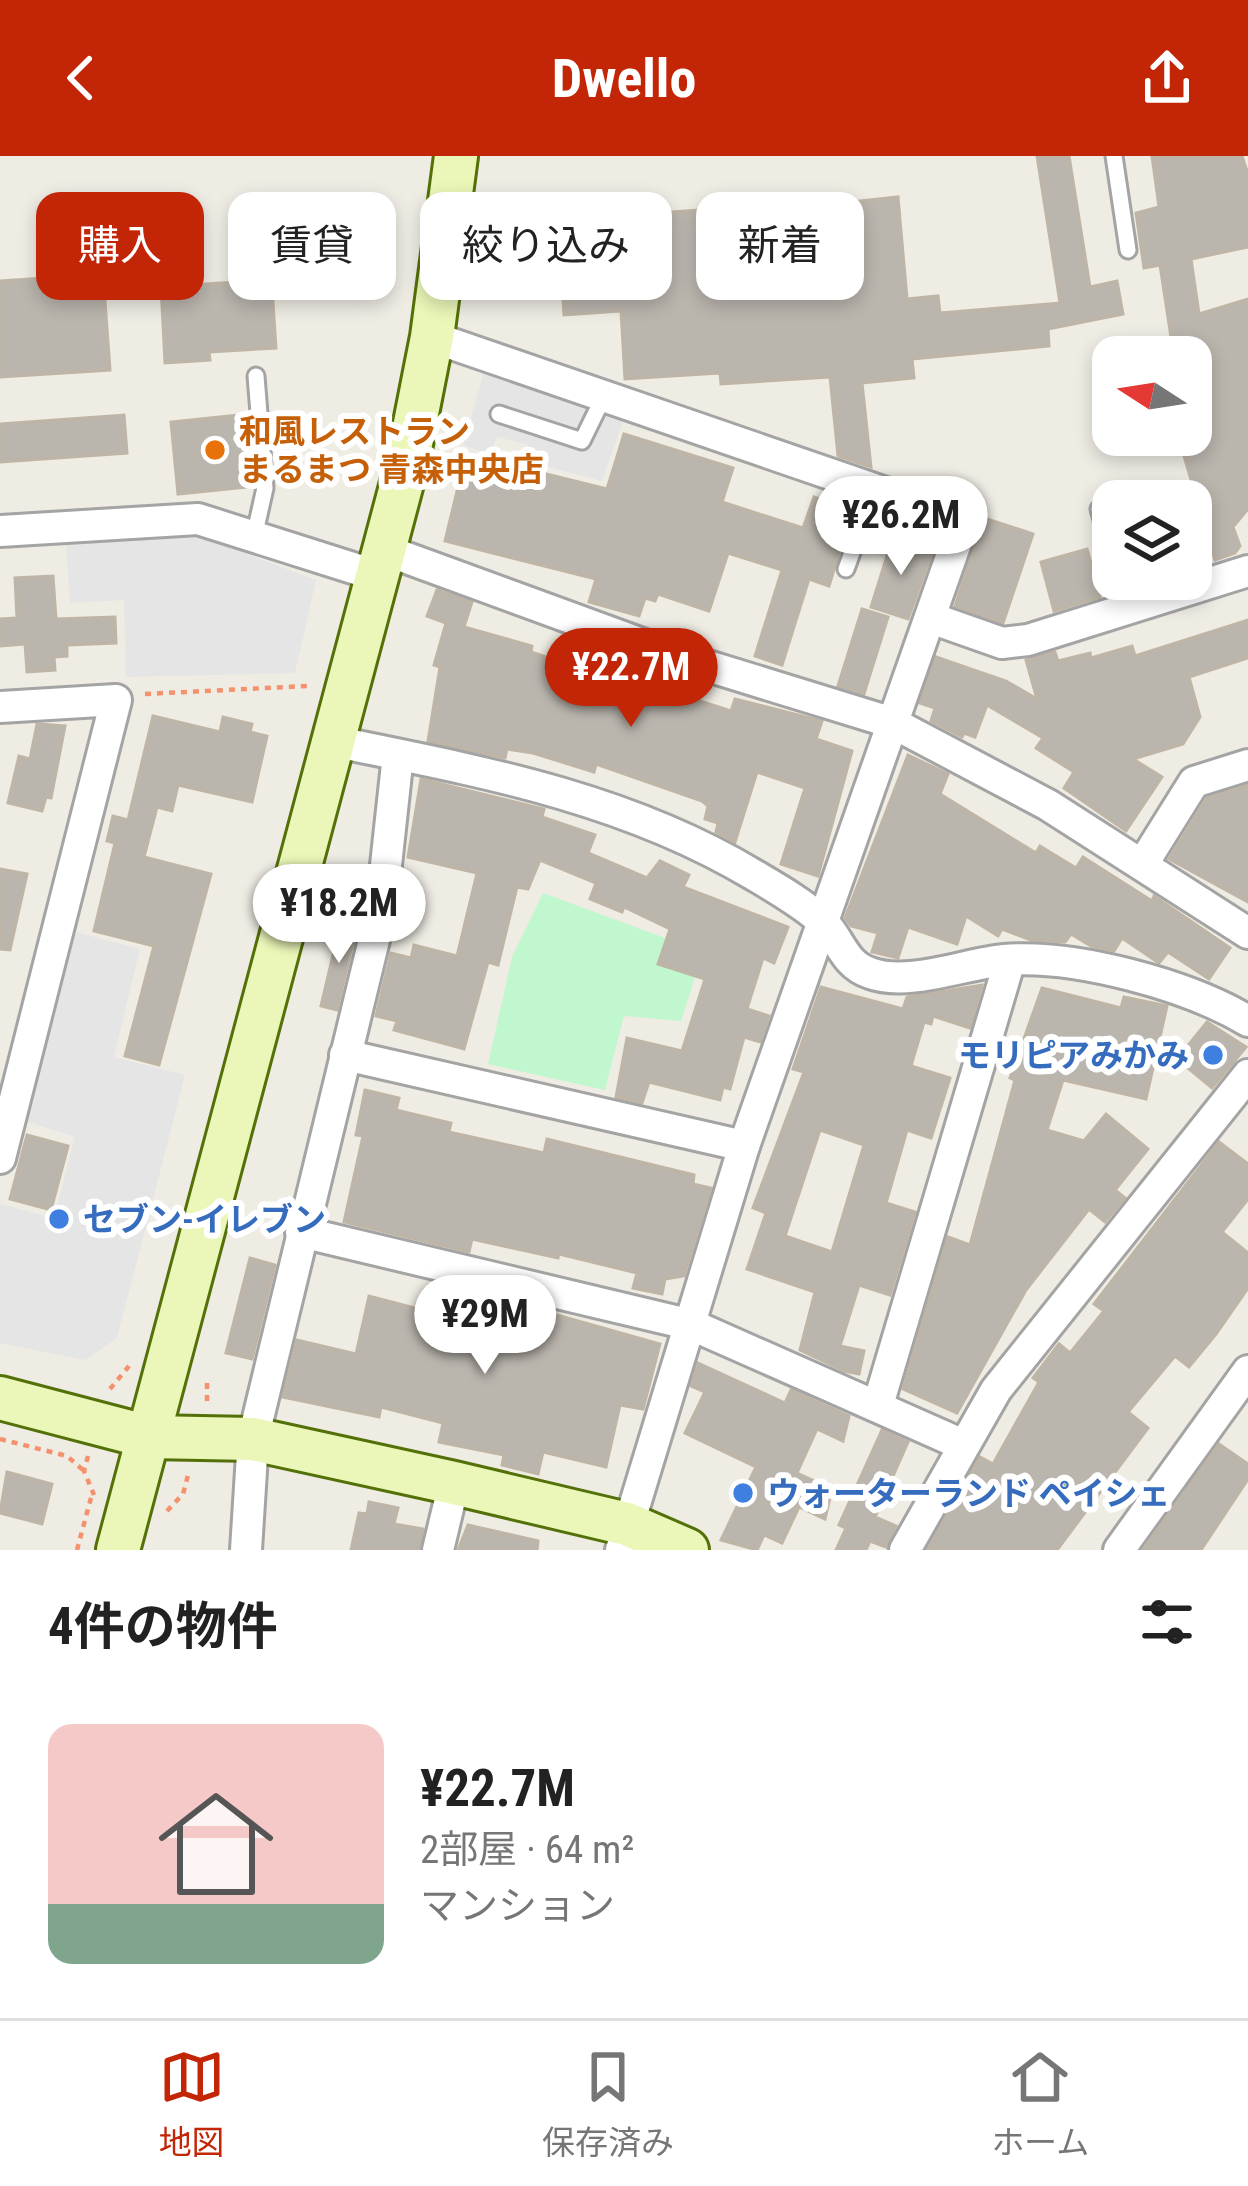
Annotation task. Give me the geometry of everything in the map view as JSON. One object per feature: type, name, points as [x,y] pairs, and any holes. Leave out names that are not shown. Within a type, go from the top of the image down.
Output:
[{"type":"street","points":[[118,1550],[382,563],[432,337],[456,156]]},
{"type":"street","points":[[432,337],[964,520],[744,1146],[624,1537]]},
{"type":"street","points":[[0,531],[198,519],[254,537],[382,563],[893,723],[1144,862],[1248,933]]},
{"type":"street","points":[[931,617],[1001,643],[1128,611],[1248,571]]},
{"type":"street","points":[[0,706],[116,700],[0,1158]]},
{"type":"street","points":[[332,741],[531,782],[615,807],[754,875],[824,922],[855,967],[873,975],[893,978],[1010,960],[1130,974],[1208,997],[1248,1021]]},
{"type":"street","points":[[246,1550],[254,1439],[381,911],[398,754]]},
{"type":"street","points":[[1144,862],[1194,782],[1248,765]]},
{"type":"street","points":[[878,1406],[1010,960]]},
{"type":"street","points":[[345,1054],[744,1146]]},
{"type":"street","points":[[905,1550],[961,1444],[1043,1328],[1248,1075]]},
{"type":"street","points":[[301,1232],[692,1325],[961,1444]]},
{"type":"street","points":[[1119,1550],[1248,1371]]},
{"type":"street","points":[[0,1399],[149,1437],[254,1439],[454,1483],[624,1537],[688,1550]]},
{"type":"street","points":[[438,1550],[454,1483]]},
{"type":"lane","points":[[1114,156],[1128,250]]},
{"type":"lane","points":[[254,537],[265,488],[256,376]]},
{"type":"lane","points":[[499,414],[582,441],[604,396]]},
{"type":"lane","points":[[846,569],[874,489]]},
{"type":"lane","points":[[1125,600],[1128,611]]},
{"type":"path","points":[[116,700],[307,686]]},
{"type":"path","points":[[0,1439],[67,1456],[84,1471]]},
{"type":"path","points":[[77,1550],[92,1494]]},
{"type":"green space","points":[[543,893],[703,952],[681,1021],[624,1016],[605,1090],[488,1064],[512,957]]},
{"type":"shaded area","points":[[484,372],[624,418],[602,481],[525,461],[529,445],[497,437],[490,454],[463,445]]},
{"type":"shaded area","points":[[199,536],[316,580],[295,673],[126,677],[124,600],[70,603],[66,543]]},
{"type":"shaded area","points":[[76,932],[140,949],[114,1057],[185,1075],[117,1338],[85,1360],[0,1343],[0,1204],[54,1218],[75,1137],[25,1121]]},
{"type":"building","points":[[1037,156],[1069,156],[1090,287],[1117,281],[1123,314],[1048,329],[1049,346],[912,359],[914,378],[862,383],[871,467],[838,456],[830,377],[721,384],[720,373],[625,379],[621,311],[564,315],[563,300],[672,300],[672,212],[696,210],[696,300],[864,300],[864,201],[898,197],[907,299],[938,296],[940,313],[1060,303]]},
{"type":"building","points":[[1152,156],[1242,156],[1248,174],[1248,247],[1191,259],[1199,314],[1248,299],[1248,509],[1233,527],[1240,546],[1235,553],[1215,560],[1212,480],[1191,480],[1184,456],[1212,456],[1212,336],[1171,336],[1160,265],[1144,268],[1136,213],[1159,207]]},
{"type":"building","points":[[36,279],[36,300],[105,300],[110,370],[0,377],[0,281]]},
{"type":"building","points":[[228,283],[228,300],[273,300],[276,348],[209,352],[210,360],[165,363],[162,300],[204,300],[204,284]]},
{"type":"building","points":[[124,415],[127,453],[0,462],[0,424]]},
{"type":"building","points":[[240,415],[248,487],[178,494],[171,422]]},
{"type":"building","points":[[624,434],[733,468],[722,502],[803,528],[814,497],[844,508],[843,499],[854,503],[829,586],[809,579],[782,665],[755,656],[782,570],[728,553],[709,611],[658,594],[655,601],[645,598],[639,616],[589,602],[596,579],[445,541],[466,454],[607,489]]},
{"type":"building","points":[[984,518],[1033,534],[1003,623],[955,606]]},
{"type":"building","points":[[893,537],[933,550],[908,619],[871,607]]},
{"type":"building","points":[[1087,549],[1092,599],[1054,611],[1041,562]]},
{"type":"building","points":[[53,576],[56,619],[115,617],[116,643],[67,645],[67,656],[54,657],[55,670],[27,672],[25,644],[0,646],[0,619],[17,618],[15,578]]},
{"type":"building","points":[[437,590],[472,602],[464,627],[532,646],[531,652],[579,668],[583,658],[651,676],[677,684],[675,693],[731,711],[735,699],[822,721],[816,739],[852,751],[818,876],[781,864],[805,788],[757,772],[735,842],[716,832],[718,823],[705,819],[708,806],[702,801],[596,764],[594,772],[533,753],[507,749],[505,758],[428,741],[440,667],[434,665],[446,623],[427,616]]},
{"type":"building","points":[[862,609],[888,617],[864,694],[838,686]]},
{"type":"building","points":[[1248,620],[1248,658],[1189,677],[1200,717],[1183,744],[1133,759],[1162,777],[1126,831],[1064,788],[1074,772],[1036,748],[1043,738],[987,705],[975,737],[964,733],[962,737],[931,721],[935,708],[920,703],[936,657],[1006,681],[1037,699],[1026,660],[1055,652],[1058,661],[1090,653],[1091,658],[1132,646],[1135,656]]},
{"type":"building","points":[[153,716],[220,732],[223,717],[252,724],[250,732],[267,736],[252,802],[178,785],[172,811],[157,807],[144,857],[211,874],[159,1065],[125,1056],[154,946],[94,931],[115,843],[107,841],[113,816],[128,820]]},
{"type":"building","points":[[37,724],[65,726],[51,798],[46,797],[42,811],[8,803],[19,756],[30,759]]},
{"type":"building","points":[[908,755],[948,774],[940,794],[1036,853],[1040,846],[1076,868],[1083,857],[1152,901],[1154,896],[1230,948],[1209,979],[1168,952],[1159,963],[1122,938],[1114,951],[1091,946],[1071,934],[1065,942],[1031,940],[1002,929],[998,936],[966,916],[957,944],[908,927],[898,958],[872,952],[878,933],[851,926],[845,918]]},
{"type":"building","points":[[421,779],[544,809],[542,817],[595,835],[588,853],[647,878],[660,861],[689,875],[683,887],[788,927],[774,963],[763,958],[747,1009],[769,1016],[760,1042],[744,1037],[730,1089],[723,1087],[720,1100],[649,1082],[642,1103],[616,1097],[627,1038],[682,1051],[705,979],[658,964],[670,929],[624,907],[622,912],[590,899],[596,883],[540,860],[528,889],[517,887],[498,965],[488,962],[464,1049],[394,1030],[397,1021],[376,1016],[391,953],[411,958],[414,945],[457,956],[477,873],[408,857]]},
{"type":"building","points":[[1248,785],[1248,902],[1169,859],[1207,798]]},
{"type":"building","points":[[0,869],[27,874],[10,950],[0,949]]},
{"type":"building","points":[[341,921],[357,925],[337,1010],[321,1006]]},
{"type":"building","points":[[982,985],[970,1028],[933,1016],[931,1024],[924,1022],[911,1066],[950,1078],[931,1138],[907,1130],[886,1203],[915,1212],[890,1295],[859,1285],[840,1346],[864,1351],[859,1374],[800,1350],[815,1292],[747,1269],[766,1213],[753,1208],[804,1072],[793,1069],[821,987],[903,1009],[907,997]],"holes":[[[820,1130],[864,1145],[832,1252],[785,1236]]]},
{"type":"building","points":[[1042,988],[1121,1008],[1124,997],[1167,1006],[1146,1099],[1063,1080],[1047,1130],[1084,1141],[1106,1114],[1148,1149],[1115,1190],[1125,1198],[1105,1222],[1089,1209],[1026,1290],[957,1413],[903,1389],[948,1237],[970,1245],[1015,1080],[1010,1078]]},
{"type":"building","points":[[1207,1022],[1246,1047],[1212,1088],[1177,1059]]},
{"type":"building","points":[[365,1090],[399,1098],[396,1110],[451,1123],[449,1132],[544,1153],[547,1139],[694,1175],[693,1184],[711,1188],[684,1276],[665,1279],[662,1294],[633,1288],[637,1273],[559,1254],[558,1258],[472,1239],[469,1252],[344,1222],[363,1136],[356,1135]]},
{"type":"building","points":[[27,1135],[68,1146],[51,1210],[10,1199]]},
{"type":"building","points":[[1219,1142],[1248,1164],[1248,1199],[1222,1232],[1248,1253],[1248,1288],[1216,1334],[1189,1367],[1175,1356],[1128,1412],[1148,1428],[1057,1550],[927,1550],[980,1457],[993,1464],[1039,1382],[1033,1378],[1059,1344],[1070,1353],[1104,1311],[1094,1304]]},
{"type":"building","points":[[250,1258],[275,1265],[252,1359],[226,1353]]},
{"type":"building","points":[[430,1294],[520,1313],[522,1305],[660,1344],[643,1409],[620,1405],[606,1467],[543,1452],[538,1474],[502,1465],[504,1455],[439,1442],[443,1423],[381,1407],[379,1417],[283,1397],[297,1340],[356,1354],[369,1296],[426,1311]]},
{"type":"building","points":[[698,1363],[785,1403],[791,1390],[849,1416],[843,1441],[817,1429],[797,1473],[832,1489],[825,1519],[799,1507],[782,1543],[764,1535],[757,1550],[721,1540],[756,1467],[685,1433],[705,1392],[691,1386]]},
{"type":"building","points":[[882,1430],[908,1442],[875,1517],[896,1526],[886,1547],[870,1541],[866,1550],[836,1550],[846,1528],[839,1525]]},
{"type":"building","points":[[1219,1444],[1248,1464],[1248,1479],[1201,1550],[1143,1550]]},
{"type":"building","points":[[7,1472],[52,1484],[42,1524],[0,1513]]},
{"type":"building","points":[[369,1502],[398,1508],[394,1524],[423,1529],[419,1550],[351,1550],[359,1513],[367,1514]]},
{"type":"building","points":[[468,1525],[538,1541],[537,1550],[458,1550]]},
{"type":"place","name":"和風レストラン まるまつ 青森中央店","points":[[215,450]]},
{"type":"place","name":"モリピアみかみ","points":[[1213,1055]]},
{"type":"place","name":"セブン-イレブン","points":[[59,1219]]},
{"type":"place","name":"ウォーターランド ペイシェ","points":[[743,1493]]}]
